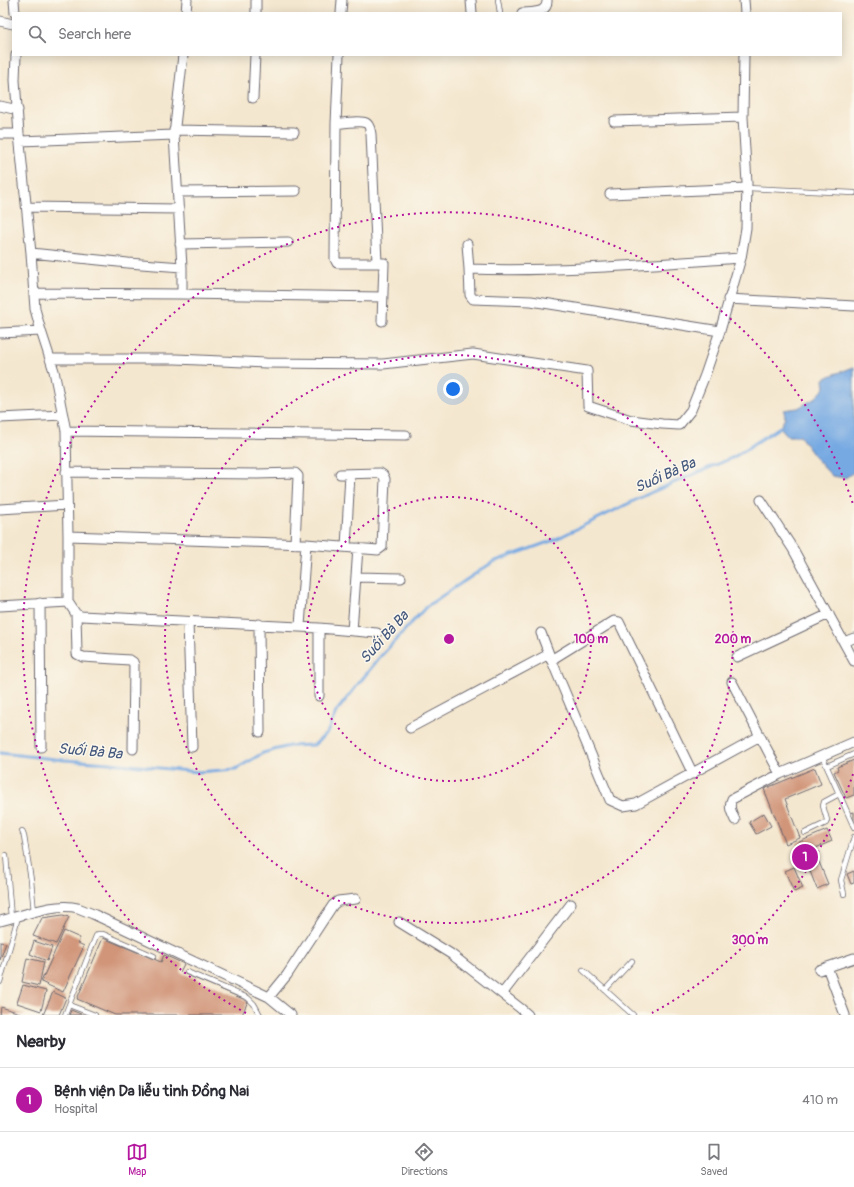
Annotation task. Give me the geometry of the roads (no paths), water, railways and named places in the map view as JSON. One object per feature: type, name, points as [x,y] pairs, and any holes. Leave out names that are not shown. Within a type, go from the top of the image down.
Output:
[{"type":"street","points":[[14,0],[15,12]]},
{"type":"street","points":[[186,12],[187,0]]},
{"type":"street","points":[[256,0],[256,12]]},
{"type":"street","points":[[341,12],[342,0]]},
{"type":"street","points":[[471,0],[472,12]]},
{"type":"street","points":[[529,12],[544,10],[547,0]]},
{"type":"street","points":[[744,0],[745,12]]},
{"type":"street","points":[[0,21],[12,24]]},
{"type":"street","points":[[16,56],[19,137],[27,207],[35,309],[40,331],[54,371],[66,431],[68,602],[76,614],[77,654],[83,657],[130,660],[134,664],[133,749]]},
{"type":"street","points":[[182,294],[182,267],[174,132],[183,56]]},
{"type":"street","points":[[253,98],[255,56]]},
{"type":"street","points":[[339,56],[336,124],[336,262],[384,263],[382,321]]},
{"type":"street","points":[[50,359],[176,359],[266,363],[383,364],[473,354],[587,371],[588,406],[631,420],[679,425],[691,410],[706,375],[741,258],[746,228],[747,188],[743,117],[744,56]]},
{"type":"street","points":[[0,106],[18,110]]},
{"type":"street","points":[[614,120],[743,117]]},
{"type":"street","points":[[336,124],[360,122],[366,123],[370,127],[377,262]]},
{"type":"street","points":[[0,134],[19,137],[174,132],[294,132]]},
{"type":"street","points":[[610,194],[747,188]]},
{"type":"street","points":[[178,192],[296,191]]},
{"type":"street","points":[[27,207],[179,208]]},
{"type":"street","points":[[180,244],[288,242]]},
{"type":"street","points":[[467,244],[470,269],[470,295],[473,299],[532,301],[720,331]]},
{"type":"street","points":[[31,253],[182,267]]},
{"type":"street","points":[[470,269],[506,270],[639,265],[741,258]]},
{"type":"street","points":[[34,293],[383,297]]},
{"type":"street","points":[[728,299],[854,306]]},
{"type":"street","points":[[0,333],[40,331]]},
{"type":"street","points":[[0,418],[63,415]]},
{"type":"street","points":[[66,431],[406,435]]},
{"type":"street","points":[[66,472],[295,473],[298,476],[295,544]]},
{"type":"street","points":[[68,536],[306,544],[378,550],[382,547],[385,478],[380,473],[340,474]]},
{"type":"street","points":[[346,547],[350,474]]},
{"type":"street","points":[[761,500],[793,548],[854,661]]},
{"type":"street","points":[[0,509],[67,505]]},
{"type":"street","points":[[300,626],[306,544]]},
{"type":"street","points":[[352,631],[358,548]]},
{"type":"street","points":[[356,577],[401,578]]},
{"type":"street","points":[[0,606],[68,602]]},
{"type":"street","points":[[40,603],[41,747]]},
{"type":"street","points":[[76,614],[81,616],[188,622],[300,626],[377,633]]},
{"type":"street","points":[[738,657],[829,614]]},
{"type":"street","points":[[410,728],[550,657],[614,621],[619,622],[693,774]]},
{"type":"street","points":[[188,622],[192,747]]},
{"type":"street","points":[[259,624],[260,732]]},
{"type":"street","points":[[318,696],[319,628]]},
{"type":"street","points":[[541,634],[610,800],[623,806],[636,804],[760,736]]},
{"type":"street","points":[[844,642],[854,638]]},
{"type":"street","points":[[732,682],[780,774]]},
{"type":"street","points":[[735,820],[730,809],[732,799],[780,774],[854,742]]},
{"type":"street","points":[[269,997],[287,975],[333,905],[338,901],[356,899]]},
{"type":"street","points":[[502,994],[571,904]]},
{"type":"street","points":[[0,921],[59,907],[77,908],[93,914],[269,997],[288,1014]]},
{"type":"street","points":[[399,922],[451,954],[528,1015]]},
{"type":"street","points":[[845,1015],[823,968],[854,958]]},
{"type":"lane","points":[[498,0],[500,12]]},
{"type":"lane","points":[[747,188],[854,193]]},
{"type":"lane","points":[[827,766],[854,754]]},
{"type":"lane","points":[[822,756],[854,828]]},
{"type":"lane","points":[[805,833],[826,823],[827,820],[823,806],[824,802],[839,794]]},
{"type":"lane","points":[[22,830],[31,880],[34,912]]},
{"type":"lane","points":[[844,894],[841,880],[854,837]]},
{"type":"lane","points":[[0,982],[15,918],[6,855]]},
{"type":"lane","points":[[65,1015],[91,947],[98,934],[103,934],[154,956]]},
{"type":"lane","points":[[605,990],[632,961]]},
{"type":"lane","points":[[583,970],[630,1014]]},
{"type":"lane","points":[[187,972],[248,998],[254,1004],[260,1015]]},
{"type":"lane","points":[[69,1004],[94,1015]]},
{"type":"water","points":[[854,367],[854,472],[845,478],[832,476],[817,460],[800,436],[788,436],[780,427],[785,418],[784,410],[798,408],[814,399],[825,388],[824,379]]},
{"type":"waterway","name":"Suối Bà Ba","points":[[0,753],[198,772],[236,769],[263,753],[289,746],[314,745],[327,733],[336,712],[379,658],[427,606],[493,562],[554,540],[652,492],[734,457],[780,427]]},
{"type":"place","name":"Bệnh viện Da liễu tỉnh Đồng Nai","points":[[805,857]]}]
